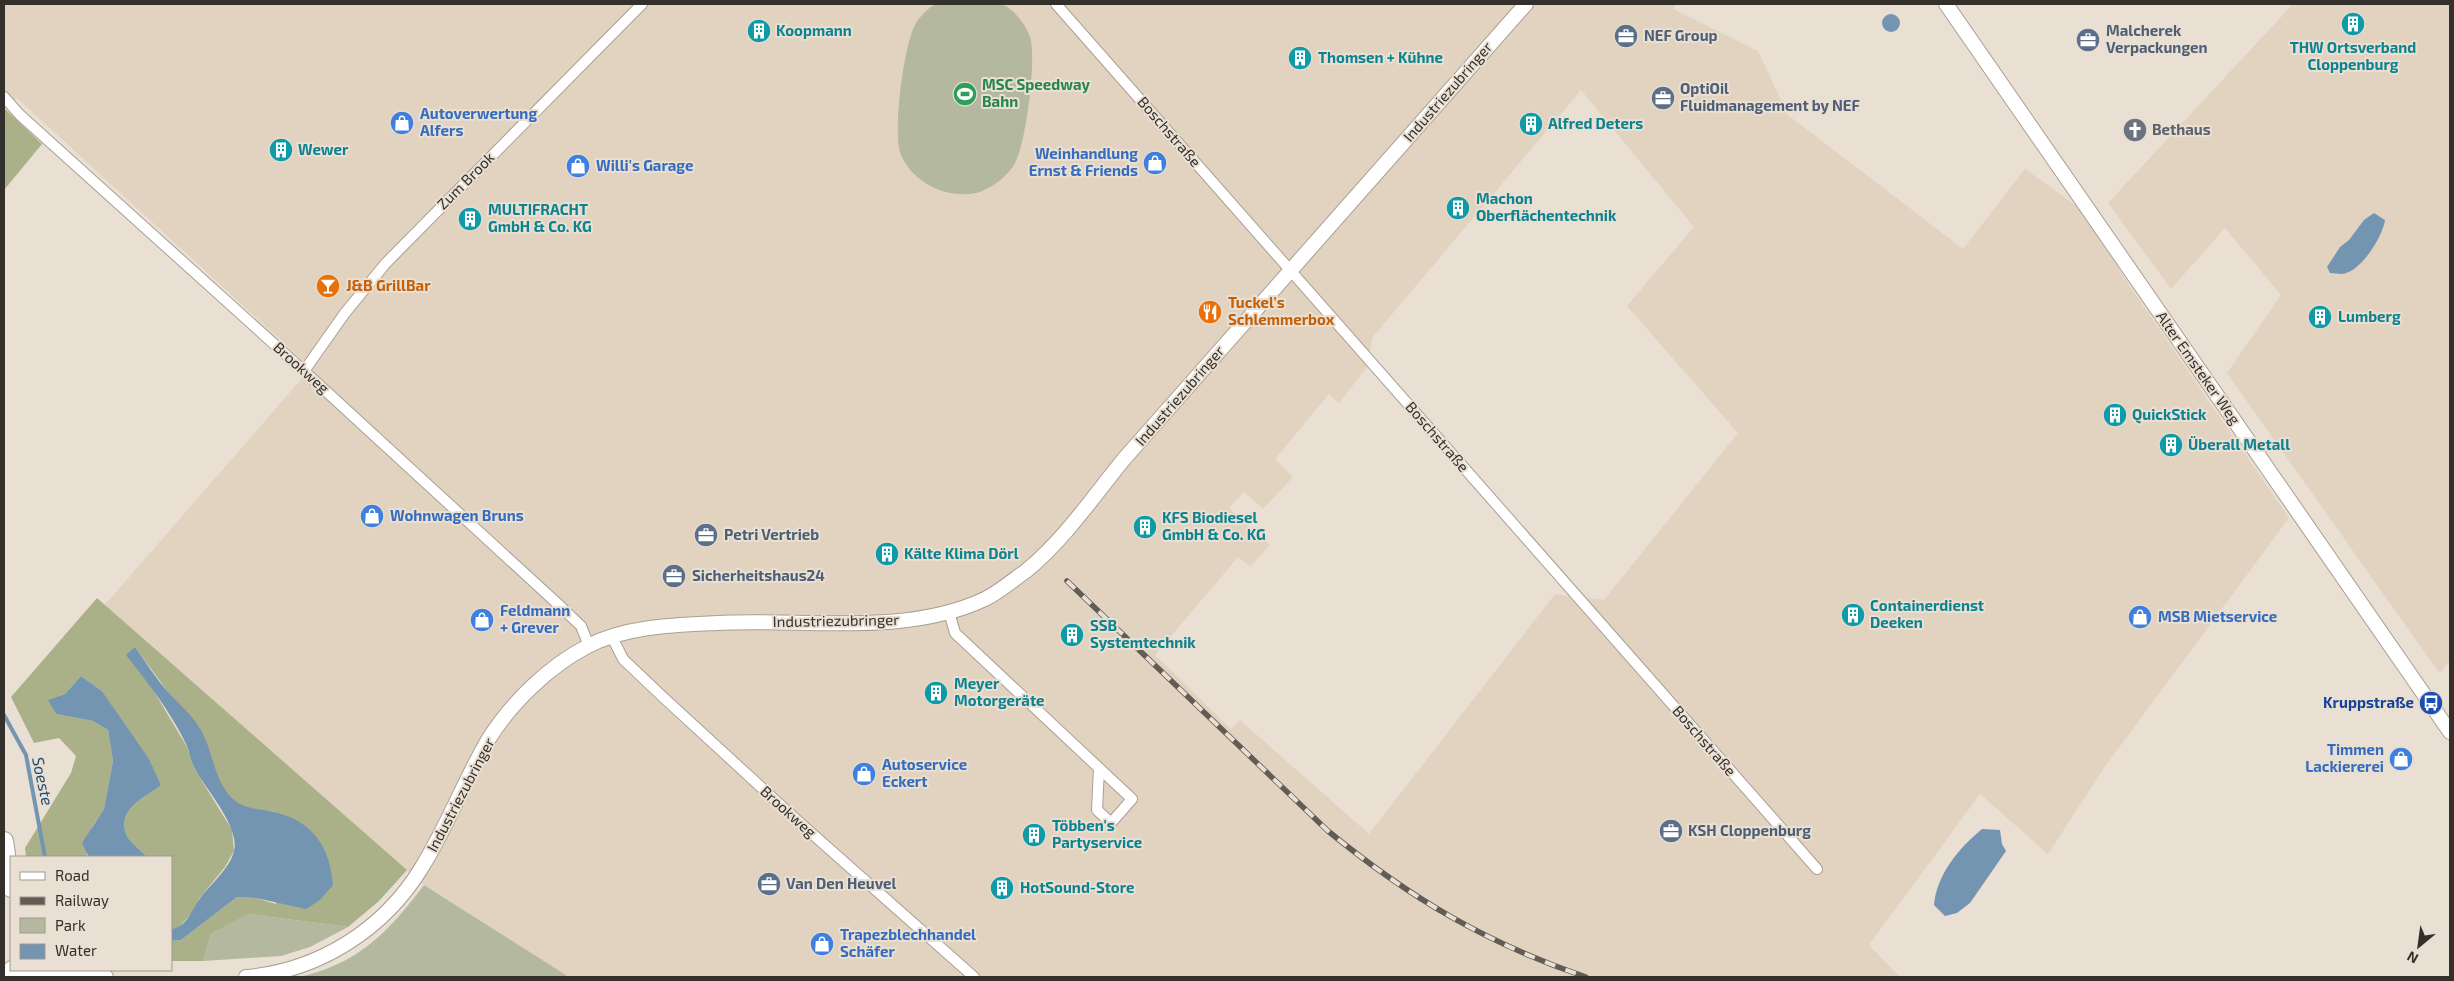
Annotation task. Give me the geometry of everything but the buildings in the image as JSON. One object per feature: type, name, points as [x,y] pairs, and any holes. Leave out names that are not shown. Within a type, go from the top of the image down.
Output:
[{"type":"highway","points":[[4,841],[10,881]]},
{"type":"highway","points":[[76,971],[99,977]]},
{"type":"street","name":"Zum Brook","points":[[304,371],[345,314],[386,263],[642,4]]},
{"type":"street","name":"Boschstraße","points":[[1056,4],[1817,869]]},
{"type":"street","name":"Industriezubringer","points":[[246,977],[288,970],[317,960],[347,944],[388,911],[409,887],[424,864],[489,740],[511,709],[563,662],[589,646],[612,637],[650,629],[689,625],[728,622],[886,622],[949,612],[986,598],[1027,570],[1065,531],[1124,459],[1526,4]]},
{"type":"street","name":"Alter Emsteker Weg","points":[[1946,4],[2450,732]]},
{"type":"street","name":"Brookweg","points":[[4,98],[20,115],[304,371],[581,626],[589,646]]},
{"type":"street","points":[[949,612],[956,633],[1132,799],[1111,823],[1097,810],[1099,768]]},
{"type":"street","name":"Brookweg","points":[[612,637],[623,659],[663,697],[800,823],[974,977]]},
{"type":"street","points":[[9,974],[99,977]]},
{"type":"shaded area","points":[[4,4],[1677,4],[1673,9],[1758,51],[1788,115],[1963,249],[2025,169],[2082,210],[2129,285],[2289,518],[2104,768],[2048,854],[1980,794],[1869,945],[1900,977],[569,977],[424,885],[104,606],[311,368],[17,98],[4,108]],"holes":[[[1581,90],[1694,227],[1627,306],[1738,433],[1604,600],[1555,594],[1369,834],[1240,720],[1231,729],[1155,655],[1238,557],[1250,567],[1270,545],[1229,508],[1244,492],[1263,509],[1293,477],[1275,459],[1329,394],[1339,403],[1368,366],[1372,338]]]},
{"type":"shaded area","points":[[2293,4],[2450,4],[2450,660],[2440,674],[2227,373],[2281,295],[2225,228],[2171,289],[2108,203]]},
{"type":"green space","name":"MSC Speedway Bahn","points":[[982,3],[1004,5],[1020,19],[1030,37],[1032,48],[1031,81],[1019,153],[1012,168],[1004,177],[980,192],[956,194],[932,187],[913,173],[905,163],[900,152],[898,141],[899,107],[907,50],[917,22],[927,10],[936,4]]},
{"type":"green space","points":[[4,108],[42,144],[4,190]]},
{"type":"green space","points":[[97,598],[407,870],[379,901],[348,927],[249,914],[211,934],[203,961],[172,961],[172,941],[181,940],[237,897],[256,898],[276,904],[275,812],[243,807],[233,800],[220,785],[199,727],[168,692],[135,647],[152,688],[187,747],[194,768],[232,830],[234,851],[225,867],[199,899],[192,913],[178,928],[172,929],[172,856],[146,856],[132,843],[126,834],[124,825],[125,817],[129,810],[161,785],[148,759],[102,691],[81,676],[65,694],[49,700],[56,714],[93,721],[108,730],[113,761],[104,809],[92,827],[88,856],[26,856],[25,848],[71,773],[76,756],[59,738],[34,743],[11,697]]},
{"type":"green space","points":[[424,885],[569,977],[300,977],[329,968],[360,952],[395,921]]},
{"type":"green space","points":[[249,914],[348,927],[310,947],[281,956],[203,961],[211,934]]},
{"type":"water","points":[[1891,14],[1899,19],[1900,23],[1895,31],[1891,32],[1883,27],[1882,23],[1887,15]]},
{"type":"water","points":[[2374,213],[2385,220],[2371,251],[2352,270],[2343,274],[2330,273],[2327,267],[2340,247],[2349,240],[2364,220]]},
{"type":"water","points":[[135,647],[169,693],[189,713],[204,736],[221,782],[232,798],[247,807],[288,816],[309,829],[317,838],[328,859],[333,885],[320,900],[306,909],[256,898],[237,897],[181,940],[172,941],[172,929],[177,928],[186,921],[201,897],[229,864],[235,842],[228,821],[194,768],[187,746],[174,721],[126,655]]},
{"type":"water","points":[[81,676],[102,691],[149,759],[161,785],[129,810],[125,817],[124,825],[126,834],[132,843],[146,856],[88,856],[82,843],[104,809],[113,761],[108,730],[93,721],[56,714],[48,700],[65,694]]},
{"type":"water","points":[[1982,829],[2000,830],[2002,844],[2006,851],[1970,903],[1957,913],[1945,916],[1934,905],[1944,872],[1957,853]]},
{"type":"waterway","name":"Soeste","points":[[4,715],[26,755],[45,856]]},
{"type":"railway","points":[[1067,581],[1328,831],[1359,855],[1419,898],[1482,934],[1550,964],[1586,977]]},
{"type":"place","name":"THW Ortsverband Cloppenburg","points":[[2353,24]]},
{"type":"place","name":"Koopmann","points":[[759,31]]},
{"type":"place","name":"NEF Group","points":[[1626,36]]},
{"type":"place","name":"Malcherek Verpackungen","points":[[2088,40]]},
{"type":"place","name":"Thomsen + Kühne","points":[[1300,58]]},
{"type":"place","name":"MSC Speedway Bahn","points":[[965,94]]},
{"type":"place","name":"OptiOil Fluidmanagement by NEF","points":[[1663,98]]},
{"type":"place","name":"Autoverwertung Alfers","points":[[402,123]]},
{"type":"place","name":"Alfred Deters","points":[[1531,124]]},
{"type":"place","name":"Bethaus","points":[[2135,130]]},
{"type":"place","name":"Wewer","points":[[281,150]]},
{"type":"place","name":"Weinhandlung Ernst & Friends","points":[[1155,163]]},
{"type":"place","name":"Willi's Garage","points":[[578,166]]},
{"type":"place","name":"Machon Oberflächentechnik","points":[[1458,208]]},
{"type":"place","name":"MULTIFRACHT GmbH & Co. KG","points":[[470,219]]},
{"type":"place","name":"J&B GrillBar","points":[[328,286]]},
{"type":"place","name":"Tuckel's Schlemmerbox","points":[[1210,312]]},
{"type":"place","name":"Lumberg","points":[[2320,317]]},
{"type":"place","name":"QuickStick","points":[[2115,415]]},
{"type":"place","name":"Überall Metall","points":[[2171,445]]},
{"type":"place","name":"Wohnwagen Bruns","points":[[372,516]]},
{"type":"place","name":"KFS Biodiesel GmbH & Co. KG","points":[[1145,527]]},
{"type":"place","name":"Petri Vertrieb","points":[[706,535]]},
{"type":"place","name":"Kälte Klima Dörl","points":[[887,554]]},
{"type":"place","name":"Sicherheitshaus24","points":[[674,576]]},
{"type":"place","name":"Containerdienst Deeken","points":[[1853,615]]},
{"type":"place","name":"MSB Mietservice","points":[[2140,617]]},
{"type":"place","name":"Feldmann + Grever","points":[[482,620]]},
{"type":"place","name":"SSB Systemtechnik","points":[[1072,635]]},
{"type":"place","name":"Meyer Motorgeräte","points":[[936,693]]},
{"type":"place","name":"Kruppstraße","points":[[2431,703]]},
{"type":"place","name":"Timmen Lackiererei","points":[[2401,759]]},
{"type":"place","name":"Autoservice Eckert","points":[[864,774]]},
{"type":"place","name":"KSH Cloppenburg","points":[[1671,831]]},
{"type":"place","name":"Többen's Partyservice","points":[[1034,835]]},
{"type":"place","name":"Van Den Heuvel","points":[[769,884]]},
{"type":"place","name":"HotSound-Store","points":[[1002,888]]},
{"type":"place","name":"Trapezblechhandel Schäfer","points":[[822,944]]}]
